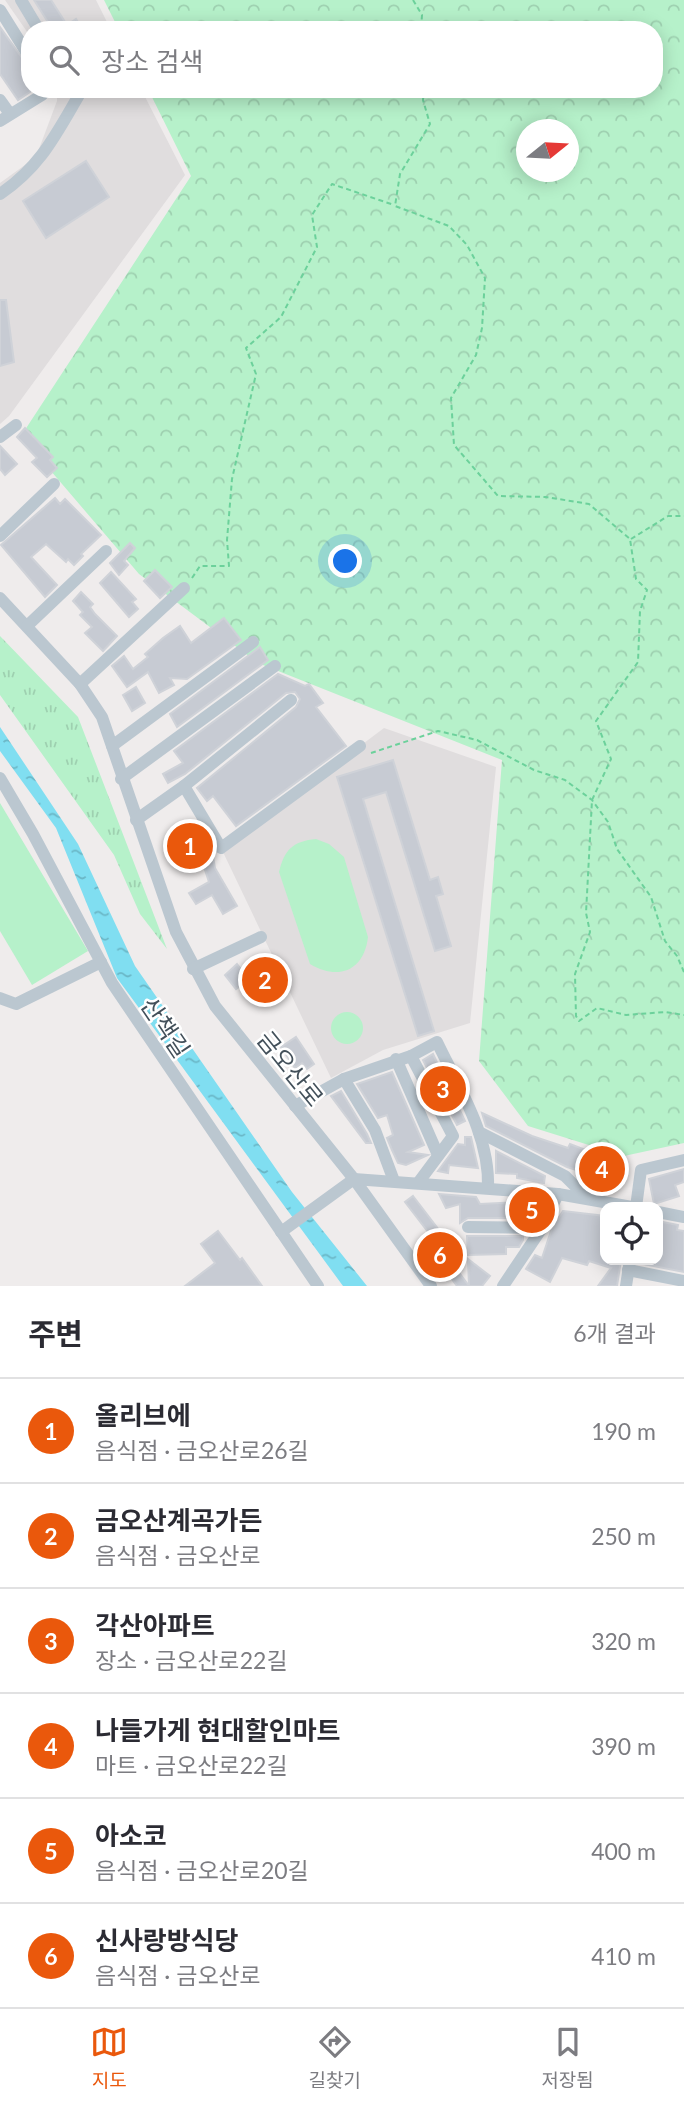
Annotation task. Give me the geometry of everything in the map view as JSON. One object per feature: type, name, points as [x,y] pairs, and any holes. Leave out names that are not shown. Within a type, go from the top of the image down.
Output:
[{"type":"street","points":[[21,0],[34,21]]},
{"type":"street","points":[[0,10],[21,44]]},
{"type":"street","points":[[0,100],[5,118],[33,98]]},
{"type":"street","points":[[0,194],[23,178],[43,156],[77,98]]},
{"type":"street","points":[[0,436],[16,425]]},
{"type":"street","points":[[0,536],[54,484]]},
{"type":"street","points":[[27,626],[106,551]]},
{"type":"street","points":[[80,684],[184,588]]},
{"type":"street","name":"금오산로","points":[[0,598],[80,684],[102,717],[121,779],[176,932],[193,969],[215,1006],[354,1179],[431,1286]]},
{"type":"street","points":[[112,746],[253,642]]},
{"type":"street","points":[[121,779],[275,666]]},
{"type":"street","points":[[136,820],[184,786],[292,700]]},
{"type":"street","points":[[184,786],[221,848],[360,746]]},
{"type":"street","name":"산책길","points":[[0,778],[33,834],[112,983],[318,1286]]},
{"type":"street","points":[[193,969],[261,937]]},
{"type":"street","points":[[0,999],[16,1004],[101,962]]},
{"type":"street","points":[[295,1106],[344,1079],[411,1055],[437,1042],[479,1132],[489,1164],[488,1188]]},
{"type":"street","points":[[411,1055],[453,1136],[418,1183]]},
{"type":"street","points":[[396,1059],[438,1155]]},
{"type":"street","points":[[344,1079],[375,1130],[394,1181]]},
{"type":"street","points":[[479,1132],[565,1176],[589,1200]]},
{"type":"street","points":[[635,1202],[641,1170],[684,1160]]},
{"type":"street","points":[[281,1232],[354,1179],[558,1194],[602,1202]]},
{"type":"street","points":[[503,1286],[542,1228],[558,1194]]},
{"type":"street","points":[[663,1213],[684,1217]]},
{"type":"street","points":[[468,1227],[542,1228]]},
{"type":"street","points":[[626,1286],[629,1265],[684,1281]]},
{"type":"path","points":[[413,0],[422,15],[422,21]]},
{"type":"path","points":[[395,206],[400,174],[430,124],[423,98]]},
{"type":"path","points":[[184,588],[200,566],[229,566],[227,540],[232,479],[256,374],[246,348],[281,317],[317,247],[312,215],[332,184],[449,226],[467,244],[485,278],[482,328],[476,355],[451,398],[454,445],[498,496],[546,497],[589,504],[631,539],[636,579],[647,590],[640,611],[638,662],[596,721],[611,759],[592,800],[586,913],[590,932],[575,974],[576,1016],[579,1021],[597,1009],[626,1015],[665,1012],[684,1015]]},
{"type":"path","points":[[631,539],[668,516],[684,516]]},
{"type":"path","points":[[342,760],[389,750],[438,731],[477,740],[534,770],[565,780],[592,800],[608,822],[617,849],[651,897],[664,941],[677,956],[684,972]]},
{"type":"shaded area","points":[[5,0],[96,0],[106,21],[21,21]]},
{"type":"shaded area","points":[[57,98],[146,98],[185,175],[9,416],[0,424],[0,183],[36,157]]},
{"type":"shaded area","points":[[384,728],[496,767],[470,1023],[383,1050],[331,1078],[222,850]]},
{"type":"green space","points":[[104,0],[684,0],[684,1143],[624,1156],[528,1126],[479,1061],[502,760],[258,663],[139,574],[21,436],[191,176],[152,98],[663,98],[663,21],[114,21]]},
{"type":"green space","points":[[0,636],[78,717],[167,949],[140,914],[114,855],[0,695]]},
{"type":"green space","points":[[0,803],[88,951],[32,985],[0,931]]},
{"type":"green space","points":[[316,839],[329,844],[344,857],[368,937],[361,958],[348,970],[340,972],[330,972],[310,964],[279,872],[291,848],[301,842]]},
{"type":"green space","points":[[347,1012],[359,1016],[363,1028],[359,1040],[347,1044],[335,1040],[331,1028],[335,1016]]},
{"type":"water","points":[[0,727],[78,844],[135,966],[292,1192],[367,1286],[343,1286],[117,978],[56,828],[0,751]]},
{"type":"building","points":[[34,0],[51,0],[64,21],[47,21]]},
{"type":"building","points":[[0,27],[21,56],[21,98],[18,100],[0,74]]},
{"type":"building","points":[[86,161],[109,197],[46,238],[23,201]]},
{"type":"building","points":[[0,300],[6,300],[14,362],[0,366]]},
{"type":"building","points":[[25,428],[53,457],[50,460],[57,468],[47,477],[32,462],[37,458],[17,437]]},
{"type":"building","points":[[0,446],[17,464],[5,475],[0,469]]},
{"type":"building","points":[[55,498],[60,504],[65,499],[101,535],[81,554],[83,556],[74,565],[68,559],[66,562],[46,544],[31,557],[57,585],[45,597],[1,545]]},
{"type":"building","points":[[130,543],[135,548],[124,561],[128,565],[119,575],[110,563]]},
{"type":"building","points":[[155,570],[172,587],[160,598],[144,581]]},
{"type":"building","points":[[111,572],[136,599],[132,602],[138,609],[129,617],[100,583]]},
{"type":"building","points":[[81,592],[93,604],[90,607],[95,614],[117,636],[103,651],[85,633],[92,627],[80,615],[83,612],[73,601]]},
{"type":"building","points":[[224,618],[241,640],[187,679],[170,678],[174,685],[159,693],[148,672],[127,687],[112,666],[124,656],[133,669],[148,657],[145,654],[180,626],[191,643]]},
{"type":"building","points":[[260,647],[268,660],[177,727],[170,714]]},
{"type":"building","points":[[278,674],[305,686],[309,684],[323,703],[316,707],[346,746],[236,826],[213,796],[207,801],[197,788],[296,707],[300,699],[295,692],[286,693],[185,774],[168,783],[163,774],[183,763],[174,751]]},
{"type":"building","points":[[136,687],[145,703],[132,711],[123,695]]},
{"type":"building","points":[[393,760],[430,880],[438,877],[443,894],[436,896],[451,946],[435,951],[386,792],[363,799],[434,1031],[418,1036],[337,777]]},
{"type":"building","points":[[194,827],[202,853],[212,851],[215,868],[237,906],[223,914],[212,895],[196,904],[189,893],[209,882],[202,861],[181,868],[169,835]]},
{"type":"building","points":[[237,964],[249,979],[236,989],[225,975]]},
{"type":"building","points":[[266,966],[277,986],[264,994],[253,974]]},
{"type":"building","points":[[296,1037],[314,1064],[307,1069],[302,1063],[295,1068],[281,1047]]},
{"type":"building","points":[[433,1054],[465,1121],[457,1125],[423,1060]]},
{"type":"building","points":[[392,1072],[424,1145],[408,1152],[428,1155],[406,1165],[398,1163],[387,1138],[393,1135],[387,1115],[378,1118],[357,1084]]},
{"type":"building","points":[[341,1091],[371,1143],[366,1143],[331,1096]]},
{"type":"building","points":[[482,1113],[532,1136],[568,1148],[570,1144],[586,1150],[585,1154],[619,1164],[614,1182],[567,1167],[486,1126]]},
{"type":"building","points":[[465,1137],[471,1137],[478,1168],[449,1165],[448,1173],[438,1171],[458,1144],[465,1145]]},
{"type":"building","points":[[496,1151],[545,1176],[544,1183],[517,1178],[517,1174],[496,1173]]},
{"type":"building","points":[[684,1169],[684,1182],[675,1185],[679,1196],[660,1202],[654,1202],[649,1179]]},
{"type":"building","points":[[439,1194],[476,1197],[480,1204],[538,1201],[542,1202],[542,1207],[537,1218],[468,1218],[460,1223],[460,1204],[446,1208]]},
{"type":"building","points":[[413,1196],[449,1243],[456,1241],[443,1251],[469,1286],[457,1286],[429,1248],[438,1245],[405,1202]]},
{"type":"building","points":[[563,1211],[600,1215],[600,1264],[589,1261],[587,1265],[562,1258],[550,1282],[526,1269],[535,1255],[542,1258],[552,1228]]},
{"type":"building","points":[[663,1222],[678,1225],[677,1230],[684,1231],[684,1272],[648,1265],[663,1265]]},
{"type":"building","points":[[218,1231],[262,1286],[185,1286],[215,1263],[201,1244]]},
{"type":"building","points":[[467,1236],[523,1236],[523,1240],[519,1247],[506,1247],[506,1254],[468,1255]]},
{"type":"building","points":[[468,1259],[490,1276],[482,1286],[469,1286]]},
{"type":"building","points":[[602,1265],[620,1265],[617,1286],[598,1286],[611,1268]]},
{"type":"place","name":"올리브에","points":[[190,846]]},
{"type":"place","name":"금오산계곡가든","points":[[265,980]]},
{"type":"place","name":"각산아파트","points":[[443,1089]]},
{"type":"place","name":"나들가게 현대할인마트","points":[[602,1169]]},
{"type":"place","name":"아소코","points":[[532,1210]]},
{"type":"place","name":"신사랑방식당","points":[[440,1255]]}]
